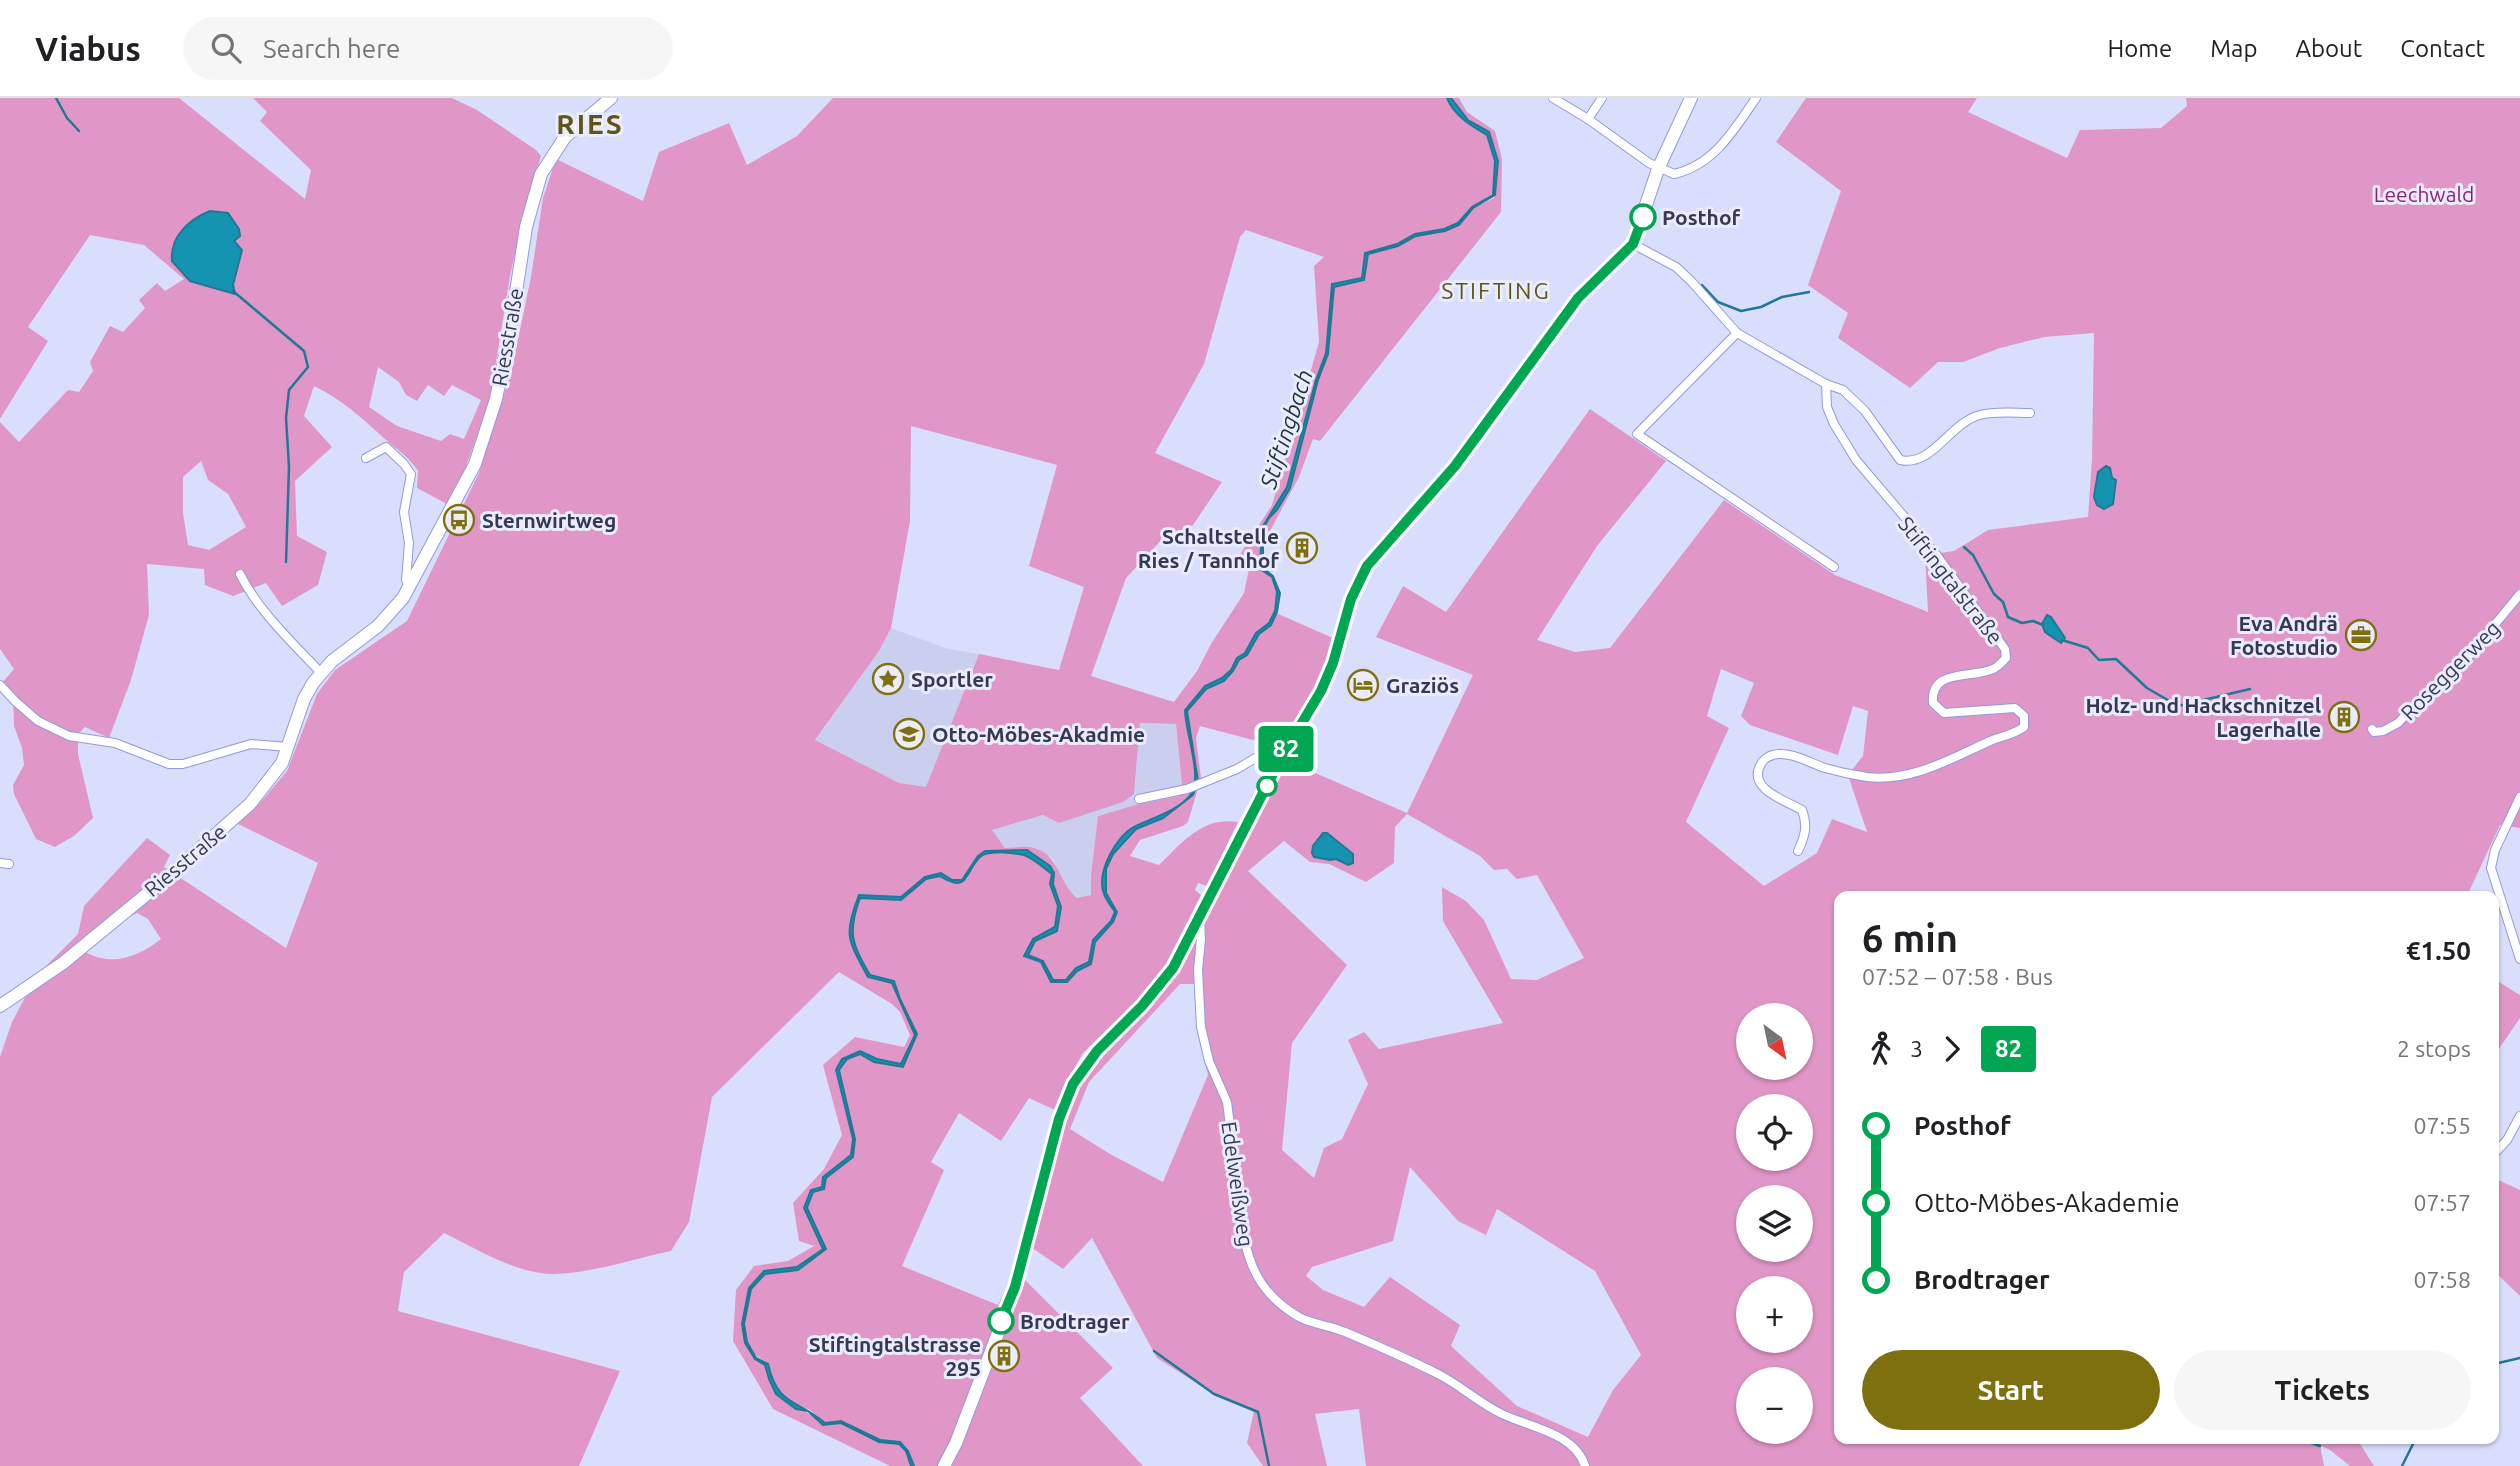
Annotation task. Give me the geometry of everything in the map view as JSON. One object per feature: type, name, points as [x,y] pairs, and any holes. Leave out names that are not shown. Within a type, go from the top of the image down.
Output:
[{"type":"street","name":"Riesstraße","points":[[0,1006],[63,963],[170,875],[256,798],[276,774],[304,699],[321,673],[388,617],[409,588],[475,464],[496,399],[510,331],[526,226],[541,174],[565,137],[611,98]]},
{"type":"street","points":[[1553,98],[1588,119],[1658,169],[1674,174],[1713,156],[1756,98]]},
{"type":"street","points":[[1588,119],[1602,98]]},
{"type":"street","points":[[944,1466],[956,1443],[1013,1294],[1059,1119],[1073,1084],[1097,1051],[1166,979],[1285,751],[1328,676],[1351,599],[1367,566],[1455,466],[1578,298],[1633,244],[1658,169],[1691,98]]},
{"type":"street","points":[[1633,244],[1662,258],[1684,274],[1737,333],[1826,384],[1843,390],[1865,411],[1900,460],[1920,460],[1961,424],[1979,415],[2030,413]]},
{"type":"street","points":[[1737,333],[1637,434],[1834,567]]},
{"type":"street","name":"Stiftingtalstraße","points":[[1798,851],[1806,834],[1802,810],[1771,795],[1762,786],[1758,776],[1759,767],[1764,760],[1773,755],[1791,756],[1853,774],[1889,778],[1914,774],[1994,739],[2015,734],[2024,727],[2024,716],[2015,708],[1944,713],[1933,703],[1932,693],[1938,683],[1945,678],[1995,669],[2006,658],[2004,649],[1935,553],[1856,460],[1834,424],[1828,407],[1826,384]]},
{"type":"street","points":[[366,458],[386,447],[411,474],[404,512],[409,543],[406,580],[409,588]]},
{"type":"street","points":[[240,574],[248,591],[268,616],[321,673]]},
{"type":"street","name":"Roseggerweg","points":[[2372,729],[2374,732],[2383,731],[2408,715],[2424,696],[2464,662],[2520,594]]},
{"type":"street","points":[[0,685],[38,721],[69,736],[115,743],[169,764],[183,764],[251,744],[288,747]]},
{"type":"street","points":[[1139,799],[1187,789],[1237,769],[1272,748],[1285,751]]},
{"type":"street","points":[[2498,891],[2491,868],[2495,850],[2520,797]]},
{"type":"street","points":[[2499,893],[2520,959]]},
{"type":"street","name":"Edelweißweg","points":[[1200,917],[1198,970],[1201,1027],[1209,1061],[1227,1102],[1244,1236],[1254,1274],[1274,1297],[1301,1318],[1335,1328],[1439,1374],[1501,1413],[1571,1445],[1581,1456],[1585,1466]]},
{"type":"street","points":[[2499,1149],[2520,1116]]},
{"type":"shaded area","points":[[891,628],[948,649],[979,654],[926,788],[899,783],[815,741],[879,651]]},
{"type":"shaded area","points":[[1140,723],[1176,724],[1182,786],[1178,788],[1181,797],[1135,805],[1098,816],[1091,895],[1077,898],[1067,890],[1053,859],[1035,848],[1005,848],[991,830],[1044,815],[1059,823],[1134,794]]},
{"type":"green space","points":[[0,98],[179,98],[305,199],[311,170],[260,121],[267,112],[253,98],[452,98],[477,110],[541,156],[524,212],[510,276],[490,399],[461,480],[447,504],[417,488],[418,471],[411,461],[352,410],[314,386],[304,416],[332,447],[295,481],[297,536],[327,552],[318,585],[282,606],[266,583],[233,596],[205,585],[204,569],[147,564],[149,615],[131,680],[109,738],[85,727],[78,734],[78,754],[93,818],[74,836],[55,847],[36,839],[14,794],[13,785],[24,765],[22,748],[14,726],[13,695],[2,683],[14,669],[0,649],[0,422],[19,442],[68,390],[79,392],[93,371],[90,362],[110,326],[123,332],[145,308],[139,300],[157,283],[165,291],[184,279],[144,245],[90,235],[28,327],[48,341],[0,419]],"holes":[[[378,367],[399,382],[406,395],[417,401],[428,385],[444,396],[452,385],[481,400],[464,439],[450,434],[441,441],[397,426],[369,407]],[[201,461],[208,480],[228,494],[246,527],[209,550],[188,545],[183,513],[183,477]]]},
{"type":"green space","points":[[833,98],[1447,98],[1459,115],[1487,135],[1495,161],[1493,196],[1472,207],[1458,223],[1444,229],[1415,234],[1397,244],[1366,253],[1362,278],[1332,284],[1326,353],[1287,487],[1257,536],[1261,546],[1261,568],[1276,588],[1276,613],[1333,638],[1321,678],[1289,730],[1268,744],[1200,726],[1196,738],[1201,778],[1188,822],[1140,840],[1130,856],[1159,865],[1203,827],[1225,821],[1238,822],[1207,886],[1198,883],[1195,890],[1201,895],[1163,970],[1140,998],[1083,1053],[1066,1083],[1057,1111],[1029,1098],[1001,1141],[959,1113],[931,1162],[944,1170],[902,1266],[998,1305],[1015,1270],[1113,1368],[1080,1398],[1143,1466],[914,1466],[911,1457],[900,1442],[880,1440],[841,1421],[825,1423],[809,1409],[799,1408],[779,1393],[771,1379],[768,1364],[751,1352],[744,1324],[751,1289],[765,1274],[798,1270],[826,1249],[807,1208],[813,1191],[824,1189],[826,1178],[853,1157],[855,1139],[839,1070],[847,1059],[860,1054],[874,1062],[903,1067],[917,1034],[894,981],[870,975],[855,946],[854,920],[860,898],[901,900],[926,879],[940,876],[950,883],[967,879],[979,857],[986,853],[1026,855],[1052,874],[1050,884],[1058,906],[1055,927],[1033,939],[1024,956],[1041,962],[1051,982],[1067,982],[1077,971],[1091,964],[1094,942],[1113,922],[1117,912],[1106,893],[1106,869],[1113,854],[1136,829],[1163,818],[1193,795],[1198,781],[1187,711],[1206,689],[1224,681],[1245,653],[1237,658],[1232,670],[1205,686],[1185,710],[1195,776],[1191,794],[1173,809],[1136,826],[1121,837],[1105,866],[1102,885],[1115,912],[1111,921],[1093,940],[1090,962],[1076,968],[1066,980],[1053,980],[1043,961],[1027,955],[1035,941],[1057,931],[1061,907],[1050,866],[1027,850],[985,852],[978,856],[962,880],[952,880],[941,873],[925,877],[901,897],[860,895],[851,919],[852,945],[868,977],[892,983],[915,1035],[901,1064],[877,1059],[860,1051],[842,1059],[836,1070],[853,1139],[851,1155],[823,1177],[822,1187],[811,1190],[804,1208],[823,1248],[797,1267],[764,1272],[749,1288],[742,1324],[745,1343],[755,1359],[765,1365],[775,1389],[781,1397],[823,1424],[841,1423],[879,1442],[899,1444],[906,1451],[911,1466],[890,1466],[773,1409],[733,1341],[736,1290],[754,1266],[788,1261],[814,1246],[799,1241],[793,1203],[824,1169],[842,1135],[823,1065],[855,1037],[904,1047],[910,1035],[900,1012],[892,1004],[839,972],[712,1097],[689,1222],[671,1251],[583,1271],[540,1273],[497,1260],[444,1233],[404,1272],[398,1311],[620,1371],[579,1466],[0,1466],[0,1057],[12,1022],[37,975],[78,934],[84,906],[147,838],[170,855],[164,867],[286,948],[318,863],[238,824],[287,771],[317,694],[335,670],[407,621],[479,473],[511,373],[531,277],[543,198],[556,159],[643,201],[659,152],[729,123],[747,165],[797,136]],"holes":[[[1246,230],[1324,257],[1314,266],[1319,342],[1272,505],[1239,556],[1249,569],[1244,593],[1197,671],[1174,702],[1091,676],[1126,578],[1164,537],[1193,525],[1222,482],[1155,453],[1204,364],[1240,237]],[[911,426],[1057,465],[1029,566],[1084,587],[1059,670],[979,654],[926,787],[899,783],[815,740],[879,651],[891,628],[910,521]],[[1140,723],[1176,724],[1182,785],[1178,787],[1180,796],[1098,816],[1091,895],[1077,898],[1049,856],[1034,848],[1005,848],[992,830],[1043,815],[1059,823],[1123,802],[1134,794]],[[137,913],[148,919],[161,939],[143,951],[124,958],[105,959],[85,952],[124,919]]]},
{"type":"green space","points":[[1451,98],[1459,98],[1467,112],[1495,131],[1502,159],[1501,212],[1320,441],[1313,439],[1299,477],[1263,544],[1259,536],[1290,488],[1318,380],[1328,354],[1334,287],[1364,280],[1368,254],[1398,246],[1416,236],[1445,231],[1459,225],[1473,208],[1494,198],[1498,161],[1489,133],[1468,120]]},
{"type":"green space","name":"Leechwald","points":[[1806,98],[1977,98],[1968,112],[2067,158],[2080,130],[2161,128],[2187,106],[2186,98],[2520,98],[2520,828],[2500,825],[2469,891],[1834,891],[1834,1444],[2360,1444],[2374,1466],[2350,1466],[2320,1445],[2324,1466],[1366,1466],[1359,1409],[1315,1414],[1327,1466],[1263,1466],[1247,1443],[1254,1411],[1214,1394],[1157,1358],[1092,1238],[1063,1269],[1022,1241],[1049,1183],[1046,1178],[1073,1084],[1157,989],[1281,758],[1407,813],[1473,675],[1376,637],[1403,586],[1446,612],[1590,409],[1666,461],[1597,546],[1537,640],[1575,652],[1610,648],[1724,500],[1835,575],[1928,612],[1925,555],[1954,551],[1988,530],[2088,517],[2092,459],[2094,333],[2044,337],[2000,348],[1963,362],[1938,362],[1910,388],[1838,338],[1848,313],[1808,285],[1841,191],[1776,142]],"holes":[[[1721,669],[1754,683],[1741,716],[1750,725],[1838,755],[1853,706],[1868,711],[1863,756],[1848,775],[1867,832],[1832,819],[1817,853],[1764,886],[1686,822],[1729,728],[1707,716]],[[1407,814],[1480,856],[1494,870],[1507,869],[1517,879],[1537,875],[1584,958],[1537,980],[1511,979],[1484,920],[1466,901],[1442,887],[1443,921],[1503,1023],[1379,1049],[1364,1032],[1348,1040],[1368,1084],[1342,1139],[1324,1148],[1314,1178],[1282,1150],[1292,1043],[1347,965],[1248,871],[1284,841],[1310,862],[1329,864],[1366,882],[1394,863],[1395,827]],[[1180,984],[1194,984],[1198,1036],[1208,1075],[1163,1182],[1070,1129],[1089,1082]],[[1410,1167],[1458,1221],[1486,1235],[1497,1209],[1595,1271],[1641,1355],[1613,1390],[1588,1437],[1517,1406],[1451,1346],[1460,1325],[1390,1277],[1364,1307],[1323,1290],[1306,1276],[1312,1267],[1393,1241]]]},
{"type":"green space","points":[[2499,982],[2520,995],[2520,1018],[2499,1049]]},
{"type":"green space","points":[[2499,1180],[2520,1190],[2520,1296],[2499,1276]]},
{"type":"water","name":"Stiftingbach","points":[[1447,98],[1451,98],[1468,120],[1489,132],[1498,161],[1495,195],[1473,208],[1459,225],[1445,231],[1416,236],[1398,246],[1368,254],[1364,280],[1334,287],[1328,354],[1318,380],[1290,488],[1259,536],[1263,544],[1263,568],[1273,576],[1280,593],[1277,612],[1271,625],[1259,634],[1247,655],[1239,660],[1224,681],[1206,689],[1187,711],[1198,781],[1193,795],[1180,805],[1191,794],[1195,777],[1185,710],[1205,686],[1231,670],[1256,633],[1269,623],[1275,611],[1277,592],[1272,577],[1260,569],[1261,545],[1257,536],[1287,487],[1316,380],[1326,353],[1332,284],[1362,278],[1365,253],[1397,244],[1415,234],[1444,229],[1458,223],[1472,207],[1493,195],[1495,161],[1487,135],[1459,115]]},
{"type":"water","points":[[210,211],[228,213],[239,229],[240,236],[234,241],[242,250],[233,285],[235,294],[190,281],[172,261],[174,244],[182,230],[194,219]]},
{"type":"water","points":[[2106,466],[2116,480],[2113,504],[2104,509],[2097,505],[2094,497],[2098,472]]},
{"type":"water","points":[[2047,615],[2065,638],[2061,643],[2045,632],[2042,624]]},
{"type":"water","name":"Stiftingbach","points":[[1180,805],[1163,818],[1136,829],[1113,854],[1106,869],[1106,893],[1117,912],[1113,922],[1095,942],[1091,964],[1077,971],[1067,982],[1051,982],[1041,962],[1024,956],[1033,939],[1055,927],[1058,906],[1050,884],[1052,874],[1024,855],[988,853],[980,857],[961,882],[949,881],[940,876],[926,879],[901,900],[860,898],[854,920],[855,946],[870,975],[894,981],[917,1034],[903,1067],[874,1062],[860,1054],[847,1059],[839,1070],[855,1139],[853,1157],[826,1178],[824,1189],[813,1192],[807,1208],[826,1249],[798,1270],[765,1274],[751,1289],[744,1324],[747,1342],[756,1358],[768,1364],[777,1388],[790,1401],[808,1411],[796,1409],[776,1394],[765,1365],[755,1359],[745,1343],[742,1324],[749,1288],[764,1271],[797,1267],[823,1249],[804,1208],[811,1190],[822,1187],[823,1177],[851,1155],[853,1139],[836,1070],[842,1059],[860,1051],[877,1059],[901,1064],[915,1035],[892,983],[868,977],[852,945],[851,919],[859,895],[901,897],[925,877],[941,873],[952,880],[962,880],[978,856],[985,851],[1027,850],[1050,866],[1061,907],[1057,931],[1035,941],[1028,955],[1043,961],[1053,980],[1066,980],[1076,968],[1089,962],[1093,940],[1111,921],[1115,912],[1102,885],[1105,866],[1115,846],[1121,837],[1136,826]]},
{"type":"water","points":[[1323,833],[1327,833],[1353,854],[1353,863],[1348,865],[1336,859],[1314,857],[1313,846]]},
{"type":"water","points":[[808,1411],[825,1423],[841,1421],[880,1440],[900,1442],[908,1451],[914,1466],[911,1466],[906,1451],[899,1444],[879,1442],[841,1423],[823,1425]]},
{"type":"waterway","points":[[56,98],[67,118],[79,131]]},
{"type":"waterway","points":[[1702,285],[1718,302],[1741,311],[1761,307],[1782,297],[1809,292]]},
{"type":"waterway","points":[[233,291],[304,351],[308,367],[289,390],[286,418],[289,467],[286,562]]},
{"type":"waterway","points":[[1964,547],[1973,555],[1994,594],[2003,602],[2008,617],[2022,623],[2033,621],[2043,625]]},
{"type":"waterway","points":[[2062,640],[2088,648],[2099,660],[2116,659],[2147,688],[2178,706],[2250,689]]},
{"type":"waterway","points":[[1154,1351],[1214,1394],[1258,1412],[1269,1466]]},
{"type":"waterway","points":[[2499,1363],[2520,1358]]},
{"type":"waterway","points":[[2314,1444],[2320,1446]]},
{"type":"waterway","points":[[2402,1466],[2413,1444]]},
{"type":"bus line","name":"82","points":[[1001,1321],[1013,1294],[1059,1119],[1073,1084],[1089,1060],[1142,1006],[1173,968],[1281,758],[1321,691],[1333,663],[1351,599],[1367,566],[1455,466],[1578,298],[1628,251],[1638,234],[1643,217]]},
{"type":"place","name":"Posthof","points":[[1643,217]]},
{"type":"place","name":"Sternwirtweg","points":[[459,520]]},
{"type":"place","name":"Schaltstelle Ries / Tannhof","points":[[1302,548]]},
{"type":"place","name":"Eva Andrä Fotostudio","points":[[2361,635]]},
{"type":"place","name":"Sportler","points":[[888,679]]},
{"type":"place","name":"Graziös","points":[[1363,685]]},
{"type":"place","name":"Holz- und Hackschnitzel Lagerhalle","points":[[2344,717]]},
{"type":"place","name":"Otto-Möbes-Akadmie","points":[[909,734]]},
{"type":"place","name":"Brodtrager","points":[[1001,1321]]},
{"type":"place","name":"Stiftingtalstrasse 295","points":[[1004,1356]]},
{"type":"district","name":"RIES","points":[[590,123]]},
{"type":"district","name":"STIFTING","points":[[1496,290]]}]
